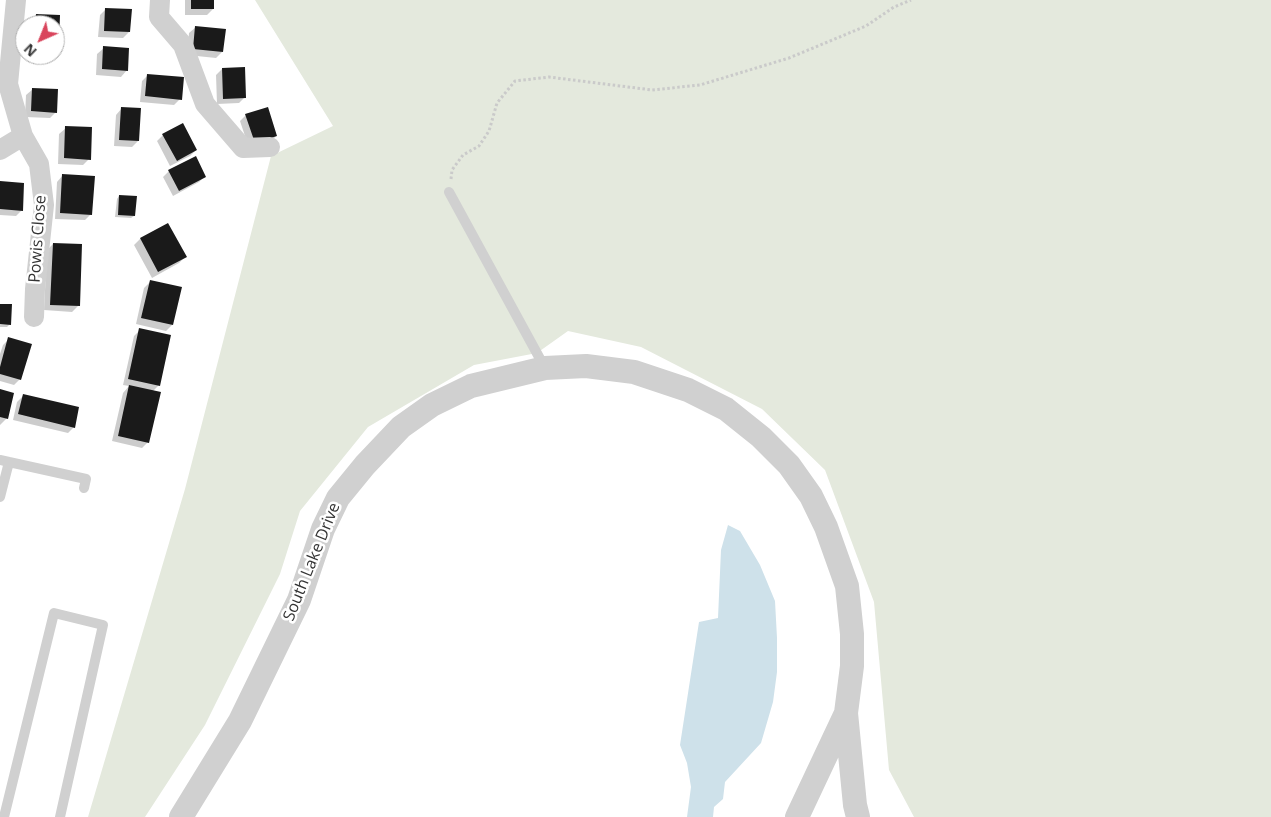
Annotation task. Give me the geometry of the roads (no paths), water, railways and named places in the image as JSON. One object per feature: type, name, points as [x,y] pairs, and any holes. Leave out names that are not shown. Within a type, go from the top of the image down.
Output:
[{"type":"street","name":"Powis Close","points":[[16,0],[8,84],[23,136],[39,164],[44,205],[34,317]]},
{"type":"street","points":[[160,0],[159,17],[183,45],[205,104],[243,148],[270,147]]},
{"type":"street","points":[[0,150],[23,136]]},
{"type":"street","name":"South Lake Drive","points":[[181,817],[244,713],[299,600],[323,529],[338,498],[365,464],[401,427],[432,405],[471,386],[545,368],[586,366],[634,372],[688,390],[726,409],[761,437],[789,465],[811,496],[826,527],[847,586],[852,634],[852,666],[846,713],[855,805],[858,817]]},
{"type":"street","name":"South Lake Drive","points":[[797,817],[846,713]]},
{"type":"lane","points":[[448,192],[545,368]]},
{"type":"lane","points":[[0,497],[4,460],[86,479],[84,488]]},
{"type":"lane","points":[[4,817],[54,612],[104,625],[60,817]]}]
